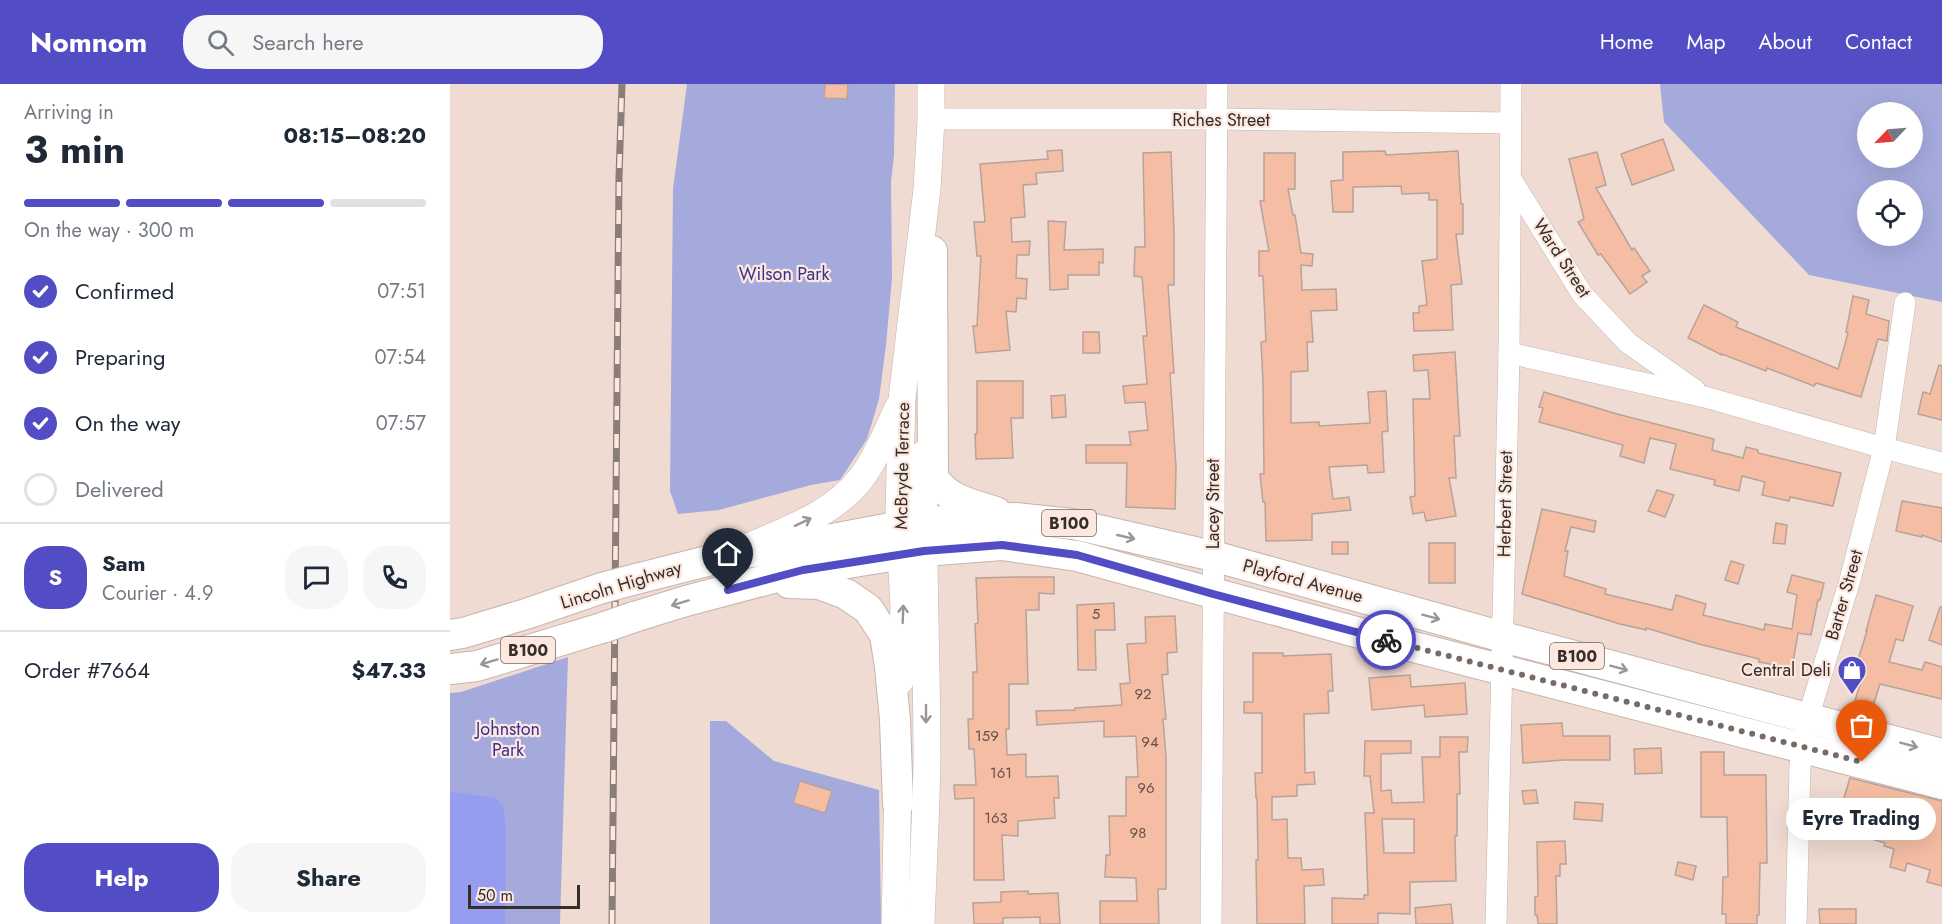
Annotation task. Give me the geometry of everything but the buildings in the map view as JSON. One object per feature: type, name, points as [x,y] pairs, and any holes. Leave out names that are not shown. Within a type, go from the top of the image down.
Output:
[{"type":"highway","points":[[932,251],[933,477],[952,497],[1015,518]]},
{"type":"highway","name":"Playford Avenue","points":[[912,539],[1015,518],[1073,524],[1213,556],[1503,637],[1805,732],[1942,784]]},
{"type":"highway","name":"Playford Avenue","points":[[912,539],[1002,545],[1077,555],[1213,594],[1501,670],[1805,732],[1942,754]]},
{"type":"highway","name":"Lincoln Highway","points":[[450,635],[526,614],[602,588],[731,555],[801,545],[912,539]]},
{"type":"highway","name":"Lincoln Highway","points":[[450,669],[477,666],[634,617],[912,539]]},
{"type":"highway","points":[[728,590],[783,582],[819,584],[846,594],[868,609],[885,634],[895,720],[898,804]]},
{"type":"main road","name":"McBryde Terrace","points":[[921,924],[927,761],[926,673],[912,539],[899,509],[902,399],[927,189],[931,84]]},
{"type":"main road","name":"McBryde Terrace","points":[[895,924],[904,608],[912,539],[932,251],[927,189]]},
{"type":"main road","points":[[731,555],[814,517],[833,506],[849,492],[867,469],[902,399]]},
{"type":"main road","points":[[926,673],[934,634],[935,592],[942,571],[953,559],[969,553],[1058,552]]},
{"type":"main road","points":[[897,842],[912,842],[913,794],[927,761]]},
{"type":"street","name":"Lacey Street","points":[[1211,924],[1217,84]]},
{"type":"street","name":"Herbert Street","points":[[1496,924],[1509,353],[1511,84]]},
{"type":"street","name":"Riches Street","points":[[931,119],[1216,119],[1511,123]]},
{"type":"street","name":"Ward Street","points":[[1511,178],[1582,294],[1628,343],[1705,396]]},
{"type":"street","name":"Barter Street","points":[[1796,924],[1800,766],[1805,732],[1850,580],[1884,448],[1905,303]]},
{"type":"street","name":"Ward Street","points":[[1509,353],[1705,396],[1942,463]]},
{"type":"green space","name":"Wilson Park","points":[[687,84],[895,84],[894,155],[891,182],[892,278],[879,399],[867,439],[840,480],[811,485],[719,510],[678,514],[670,491],[673,189]]},
{"type":"green space","points":[[1660,84],[1942,84],[1942,302],[1809,275],[1664,122]]},
{"type":"green space","name":"Johnston Park","points":[[568,657],[560,924],[450,924],[450,693],[461,692]]},
{"type":"green space","points":[[710,721],[726,721],[774,761],[879,790],[881,924],[710,924]]},
{"type":"shaded area","points":[[450,792],[496,798],[503,806],[506,830],[505,924],[450,924]]},
{"type":"railway","points":[[612,924],[619,177],[622,84]]},
{"type":"way so far","points":[[1386,640],[1862,762]]},
{"type":"place","name":"Central Deli","points":[[1852,696]]},
{"type":"place","name":"Eyre Trading","points":[[1862,762]]},
{"type":"route","points":[[728,590],[803,570],[924,551],[1002,545],[1077,555],[1386,640]]}]
